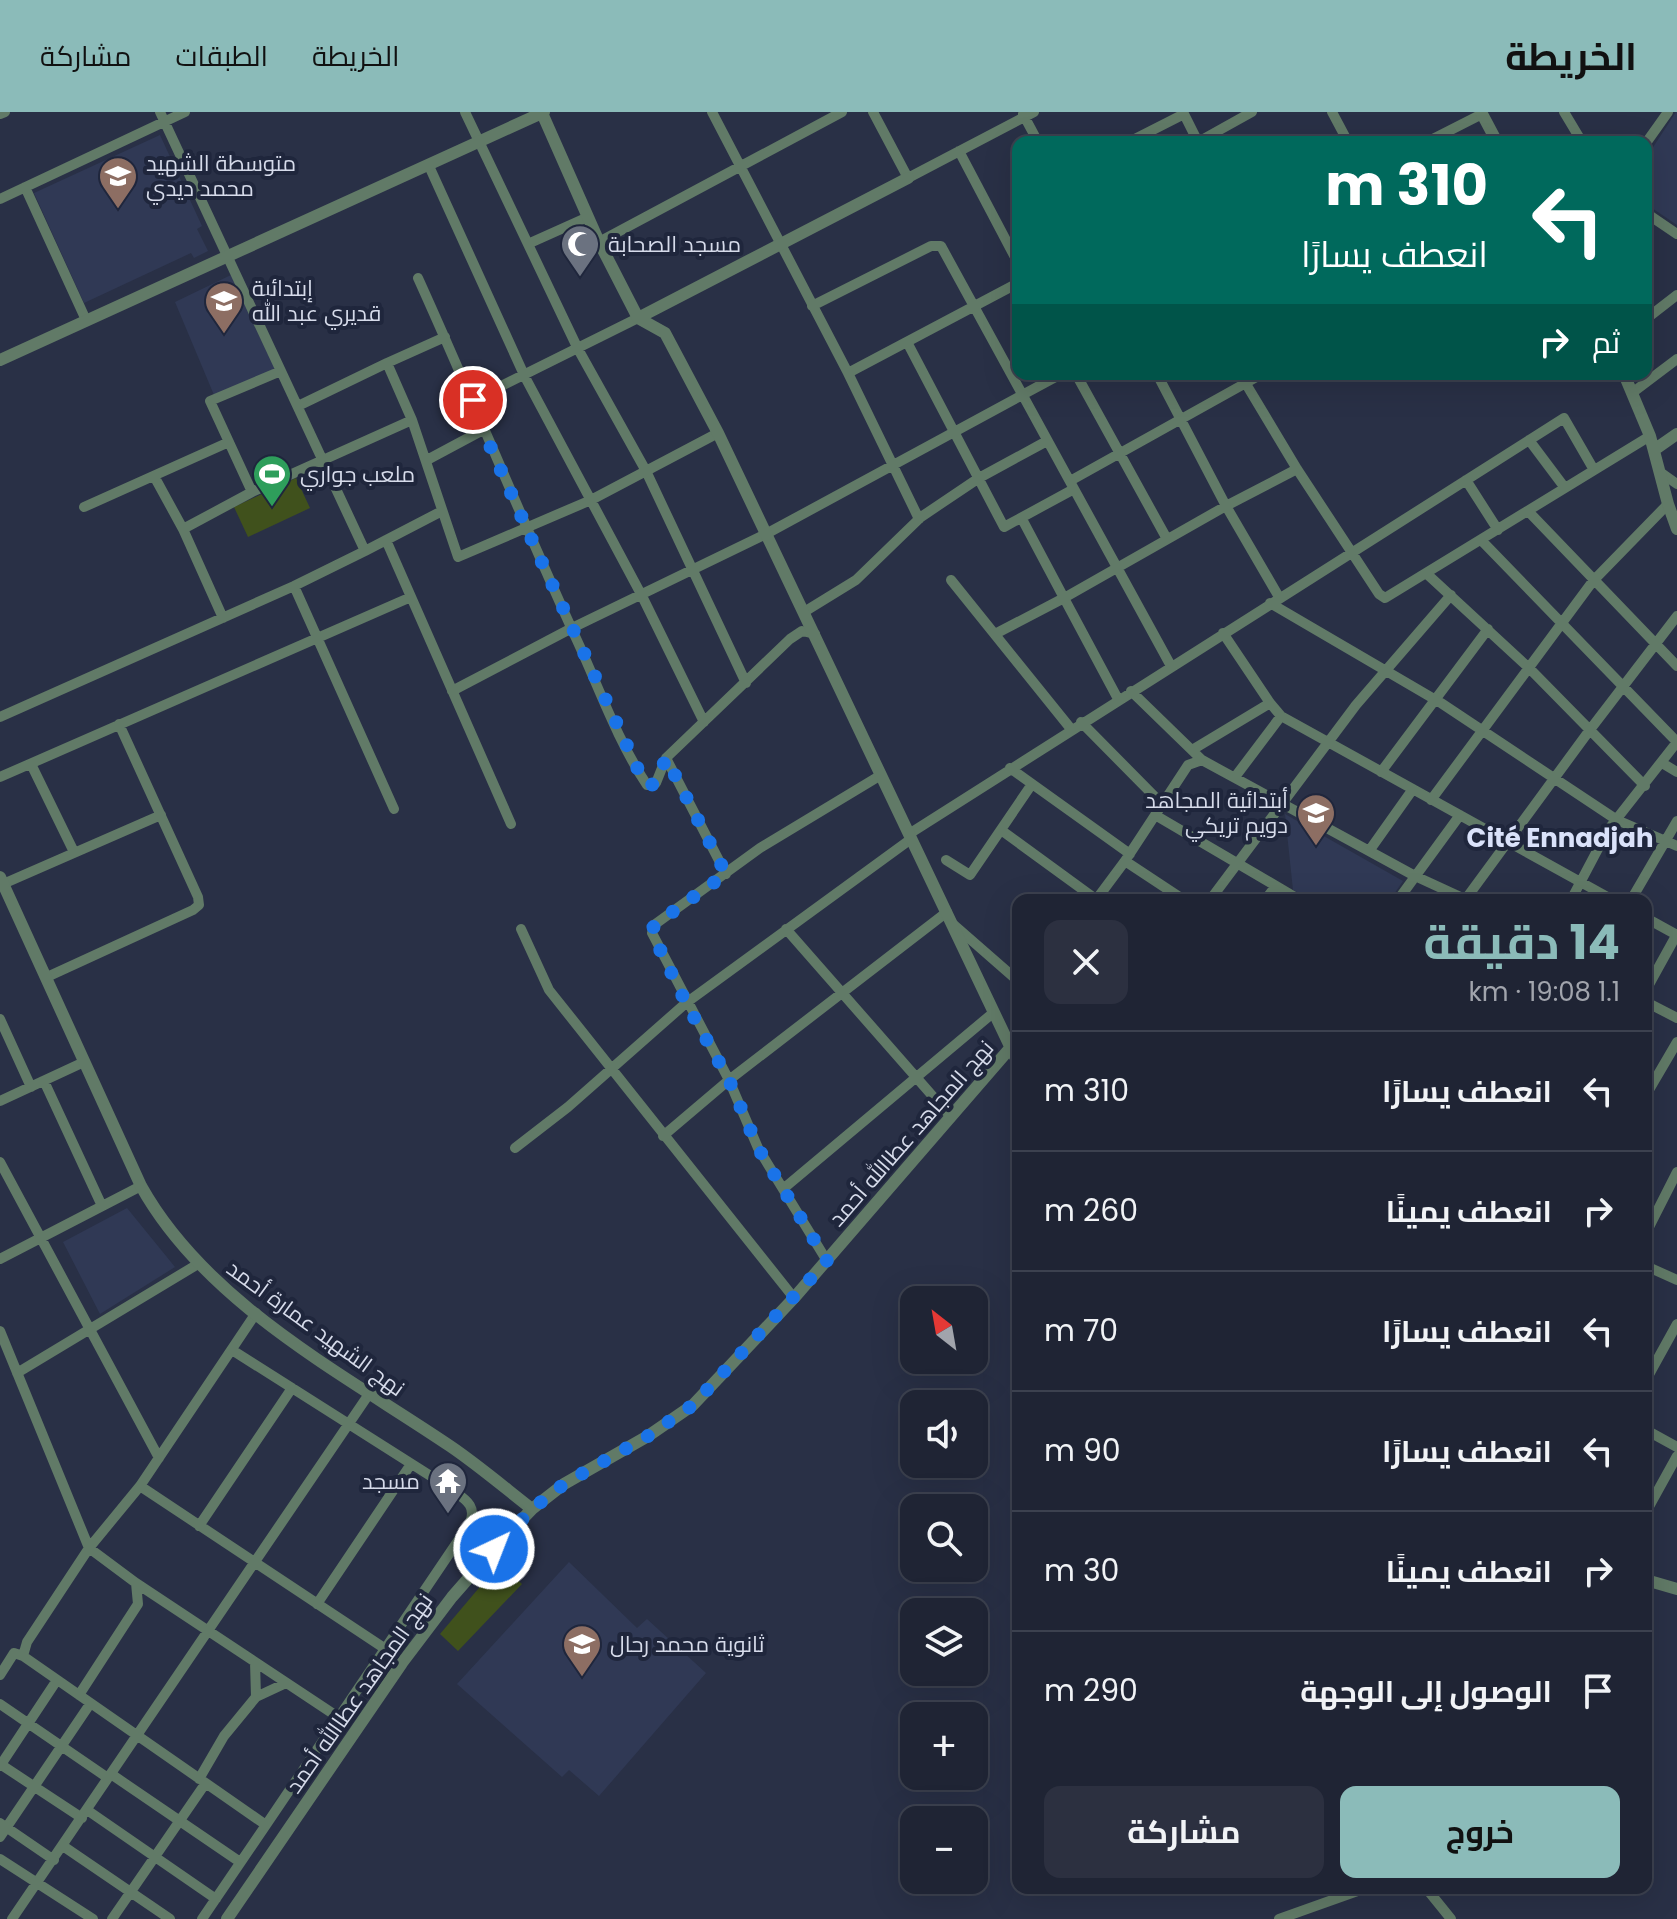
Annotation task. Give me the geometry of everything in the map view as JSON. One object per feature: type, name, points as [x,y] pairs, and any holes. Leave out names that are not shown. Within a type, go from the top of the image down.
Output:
[{"type":"street","points":[[0,199],[163,117],[185,112]]},
{"type":"street","points":[[465,112],[482,142],[578,349],[646,471],[695,569],[746,683]]},
{"type":"street","points":[[0,360],[543,112],[599,242],[638,318],[665,333],[718,433],[954,925],[993,1013],[1012,1041]]},
{"type":"street","points":[[712,112],[848,373],[919,519]]},
{"type":"street","points":[[599,242],[842,112]]},
{"type":"street","points":[[873,112],[908,178]]},
{"type":"street","points":[[1209,136],[1252,112]]},
{"type":"street","points":[[1332,112],[1345,136]]},
{"type":"street","points":[[1564,112],[1578,136]]},
{"type":"street","points":[[1140,136],[1183,113],[1195,136]]},
{"type":"street","points":[[1438,136],[1481,113],[1494,136]]},
{"type":"street","points":[[1650,136],[1665,113]]},
{"type":"street","points":[[473,400],[525,377],[780,246],[1027,114],[1036,136]]},
{"type":"street","points":[[163,117],[365,551]]},
{"type":"street","points":[[959,151],[1012,252]]},
{"type":"street","points":[[429,166],[525,377],[642,596],[704,722]]},
{"type":"street","points":[[25,187],[86,320]]},
{"type":"street","points":[[530,243],[588,217]]},
{"type":"street","points":[[1652,217],[1677,234]]},
{"type":"street","points":[[812,306],[937,244],[944,250],[1012,377]]},
{"type":"street","points":[[418,278],[572,628],[647,785],[656,783],[666,758],[790,639],[802,631],[815,634]]},
{"type":"street","points":[[848,373],[1012,286]]},
{"type":"street","points":[[1652,315],[1676,298]]},
{"type":"street","points":[[298,406],[445,337]]},
{"type":"street","points":[[907,342],[1004,527],[1022,519],[1120,453],[1241,380]]},
{"type":"street","points":[[1652,378],[1677,359]]},
{"type":"street","points":[[387,363],[427,460],[458,557],[591,500],[718,433]]},
{"type":"street","points":[[252,492],[210,401],[281,371]]},
{"type":"street","points":[[1014,380],[1171,666]]},
{"type":"street","points":[[452,691],[572,628],[766,534],[1049,380]]},
{"type":"street","points":[[1079,380],[1167,539]]},
{"type":"street","points":[[1160,380],[1275,600],[1383,672],[1483,730],[1617,820],[1677,846]]},
{"type":"street","points":[[1244,380],[1297,469],[1382,597],[1388,597],[1427,574],[1650,436]]},
{"type":"street","points":[[1627,380],[1650,436],[1677,529]]},
{"type":"street","points":[[1632,393],[1649,380]]},
{"type":"street","points":[[515,1148],[611,1070],[686,1003],[910,836],[1081,722],[1352,551],[1564,418],[1594,470]]},
{"type":"street","points":[[183,529],[252,492],[412,420]]},
{"type":"street","points":[[427,460],[483,430]]},
{"type":"street","points":[[1654,450],[1677,434]]},
{"type":"street","points":[[1529,440],[1565,488]]},
{"type":"street","points":[[804,612],[856,580],[919,519],[979,478],[1047,441]]},
{"type":"street","points":[[84,507],[229,442]]},
{"type":"street","points":[[995,634],[1297,469]]},
{"type":"street","points":[[1660,472],[1677,484]]},
{"type":"street","points":[[154,476],[183,529],[223,618]]},
{"type":"street","points":[[1466,480],[1498,530]]},
{"type":"street","points":[[1431,800],[1593,581],[1668,504]]},
{"type":"street","points":[[0,717],[294,586],[442,511]]},
{"type":"street","points":[[1528,511],[1677,666]]},
{"type":"street","points":[[1022,519],[1118,699]]},
{"type":"street","points":[[386,540],[511,824]]},
{"type":"street","points":[[1481,540],[1677,742],[1608,830],[1574,894]]},
{"type":"street","points":[[1427,574],[1530,669],[1645,786]]},
{"type":"street","points":[[951,580],[1071,729]]},
{"type":"street","points":[[294,586],[394,809]]},
{"type":"street","points":[[1215,894],[1383,672],[1451,595]]},
{"type":"street","points":[[0,777],[411,597]]},
{"type":"street","points":[[1470,894],[1677,616]]},
{"type":"street","points":[[1381,772],[1488,629]]},
{"type":"street","points":[[1223,633],[1281,716],[1601,894]]},
{"type":"street","points":[[1131,691],[1202,760],[1453,894]]},
{"type":"street","points":[[1192,750],[1270,703]]},
{"type":"street","points":[[1235,777],[1281,716]]},
{"type":"street","points":[[1081,722],[1162,804]]},
{"type":"street","points":[[47,977],[196,908],[199,901],[119,724]]},
{"type":"street","points":[[666,758],[726,874]]},
{"type":"street","points":[[1101,894],[1188,765],[1202,760]]},
{"type":"street","points":[[1662,763],[1677,772]]},
{"type":"street","points":[[31,764],[74,852]]},
{"type":"street","points":[[1010,768],[1176,894]]},
{"type":"street","points":[[827,1261],[758,1148],[729,1080],[652,933],[654,925],[760,848],[881,775]]},
{"type":"street","points":[[946,860],[970,875],[1032,784]]},
{"type":"street","points":[[1369,851],[1413,789]]},
{"type":"street","points":[[3,889],[74,852],[161,815]]},
{"type":"street","points":[[1155,815],[1288,894]]},
{"type":"street","points":[[1402,894],[1460,815]]},
{"type":"street","points":[[1635,894],[1677,821]]},
{"type":"street","points":[[1001,830],[1089,894]]},
{"type":"street","points":[[1270,894],[1275,887]]},
{"type":"street","name":"نهج الشهيد عمارة أحمد","points":[[3,889],[47,977],[141,1186],[168,1230],[198,1264],[256,1313],[369,1394],[452,1447],[532,1509]]},
{"type":"street","points":[[0,915],[14,908]]},
{"type":"street","points":[[663,1136],[729,1080],[947,912]]},
{"type":"street","points":[[1652,921],[1677,934],[1652,979]]},
{"type":"street","points":[[954,925],[1012,976]]},
{"type":"street","points":[[521,929],[549,990],[794,1298]]},
{"type":"street","points":[[786,929],[951,1117]]},
{"type":"street","points":[[1652,1005],[1677,1018]]},
{"type":"street","points":[[783,1189],[993,1013]]},
{"type":"street","points":[[0,1019],[31,1087]]},
{"type":"street","points":[[1652,1083],[1677,1042]]},
{"type":"street","name":"نهج المجاهد عطاالله أحمد","points":[[227,1919],[402,1663],[452,1597],[532,1509],[564,1484],[648,1436],[693,1405],[827,1261],[1012,1046]]},
{"type":"street","points":[[0,1101],[84,1062]]},
{"type":"street","points":[[44,1081],[102,1206]]},
{"type":"street","points":[[0,1162],[159,1458]]},
{"type":"street","points":[[1652,1221],[1677,1172]]},
{"type":"street","points":[[0,1259],[141,1186]]},
{"type":"street","points":[[17,1373],[198,1264]]},
{"type":"street","points":[[1652,1269],[1677,1280]]},
{"type":"street","points":[[23,1656],[27,1642],[89,1548],[140,1486],[256,1313]]},
{"type":"street","points":[[1652,1369],[1677,1324]]},
{"type":"street","points":[[0,1331],[89,1548],[136,1583],[338,1717]]},
{"type":"street","points":[[202,1919],[474,1514],[468,1501],[232,1350]]},
{"type":"street","points":[[199,1526],[292,1388]]},
{"type":"street","points":[[12,1919],[369,1394]]},
{"type":"street","points":[[1652,1433],[1677,1447]]},
{"type":"street","points":[[1652,1501],[1677,1456]]},
{"type":"street","points":[[317,1604],[411,1464]]},
{"type":"street","points":[[140,1486],[384,1648]]},
{"type":"street","points":[[1652,1582],[1677,1589]]},
{"type":"street","points":[[79,1695],[138,1604],[136,1583]]},
{"type":"street","points":[[138,1604],[163,1600]]},
{"type":"street","points":[[0,1675],[14,1653],[23,1656],[266,1825]]},
{"type":"street","points":[[255,1662],[256,1697]]},
{"type":"street","points":[[57,1680],[0,1765],[155,1856],[216,1899]]},
{"type":"street","points":[[112,1919],[179,1821],[224,1736],[256,1697],[286,1683]]},
{"type":"street","points":[[0,1704],[240,1862]]},
{"type":"street","points":[[54,1860],[2,1829],[90,1704]]},
{"type":"street","points":[[63,1846],[170,1919]]},
{"type":"street","points":[[0,1859],[93,1919]]},
{"type":"street","points":[[1279,1919],[1349,1894]]},
{"type":"street","points":[[1431,1894],[1451,1919]]},
{"type":"shaded area","points":[[1677,112],[1677,225],[1652,208],[1652,149]]},
{"type":"shaded area","name":"متوسطة الشهيد محمد ديدي","points":[[160,135],[202,226],[197,229],[208,251],[194,258],[191,253],[84,303],[34,193]]},
{"type":"shaded area","name":"إبتدائية قديري عبد الله","points":[[231,275],[275,369],[214,395],[175,302]]},
{"type":"shaded area","name":"أبتدائية المجاهد دويم تريكي","points":[[1285,814],[1403,881],[1394,894],[1300,894],[1293,890]]},
{"type":"shaded area","points":[[127,1208],[175,1267],[100,1314],[63,1242]]},
{"type":"shaded area","name":"ثانوية محمد رحال","points":[[569,1562],[637,1628],[647,1619],[706,1673],[599,1796],[569,1770],[562,1777],[457,1684]]},
{"type":"green space","name":"ملعب جواري","points":[[296,478],[310,508],[248,537],[234,507]]},
{"type":"green space","points":[[500,1563],[522,1584],[458,1651],[440,1634]]},
{"type":"place","name":"متوسطة الشهيد محمد ديدي","points":[[118,210]]},
{"type":"place","name":"مسجد الصحابة","points":[[580,278]]},
{"type":"place","name":"إبتدائية قديري عبد الله","points":[[224,335]]},
{"type":"place","name":"ملعب جواري","points":[[272,508]]},
{"type":"place","name":"أبتدائية المجاهد دويم تريكي","points":[[1316,847]]},
{"type":"place","name":"مسجد","points":[[448,1515]]},
{"type":"place","name":"ثانوية محمد رحال","points":[[582,1678]]},
{"type":"district","name":"Cité Ennadjah","points":[[1560,838]]},
{"type":"route","points":[[473,400],[483,430],[539,556],[642,778],[649,786],[656,783],[666,758],[726,874],[654,925],[652,933],[729,1080],[758,1148],[827,1261],[693,1405],[648,1436],[564,1484],[532,1509],[494,1549]]}]
